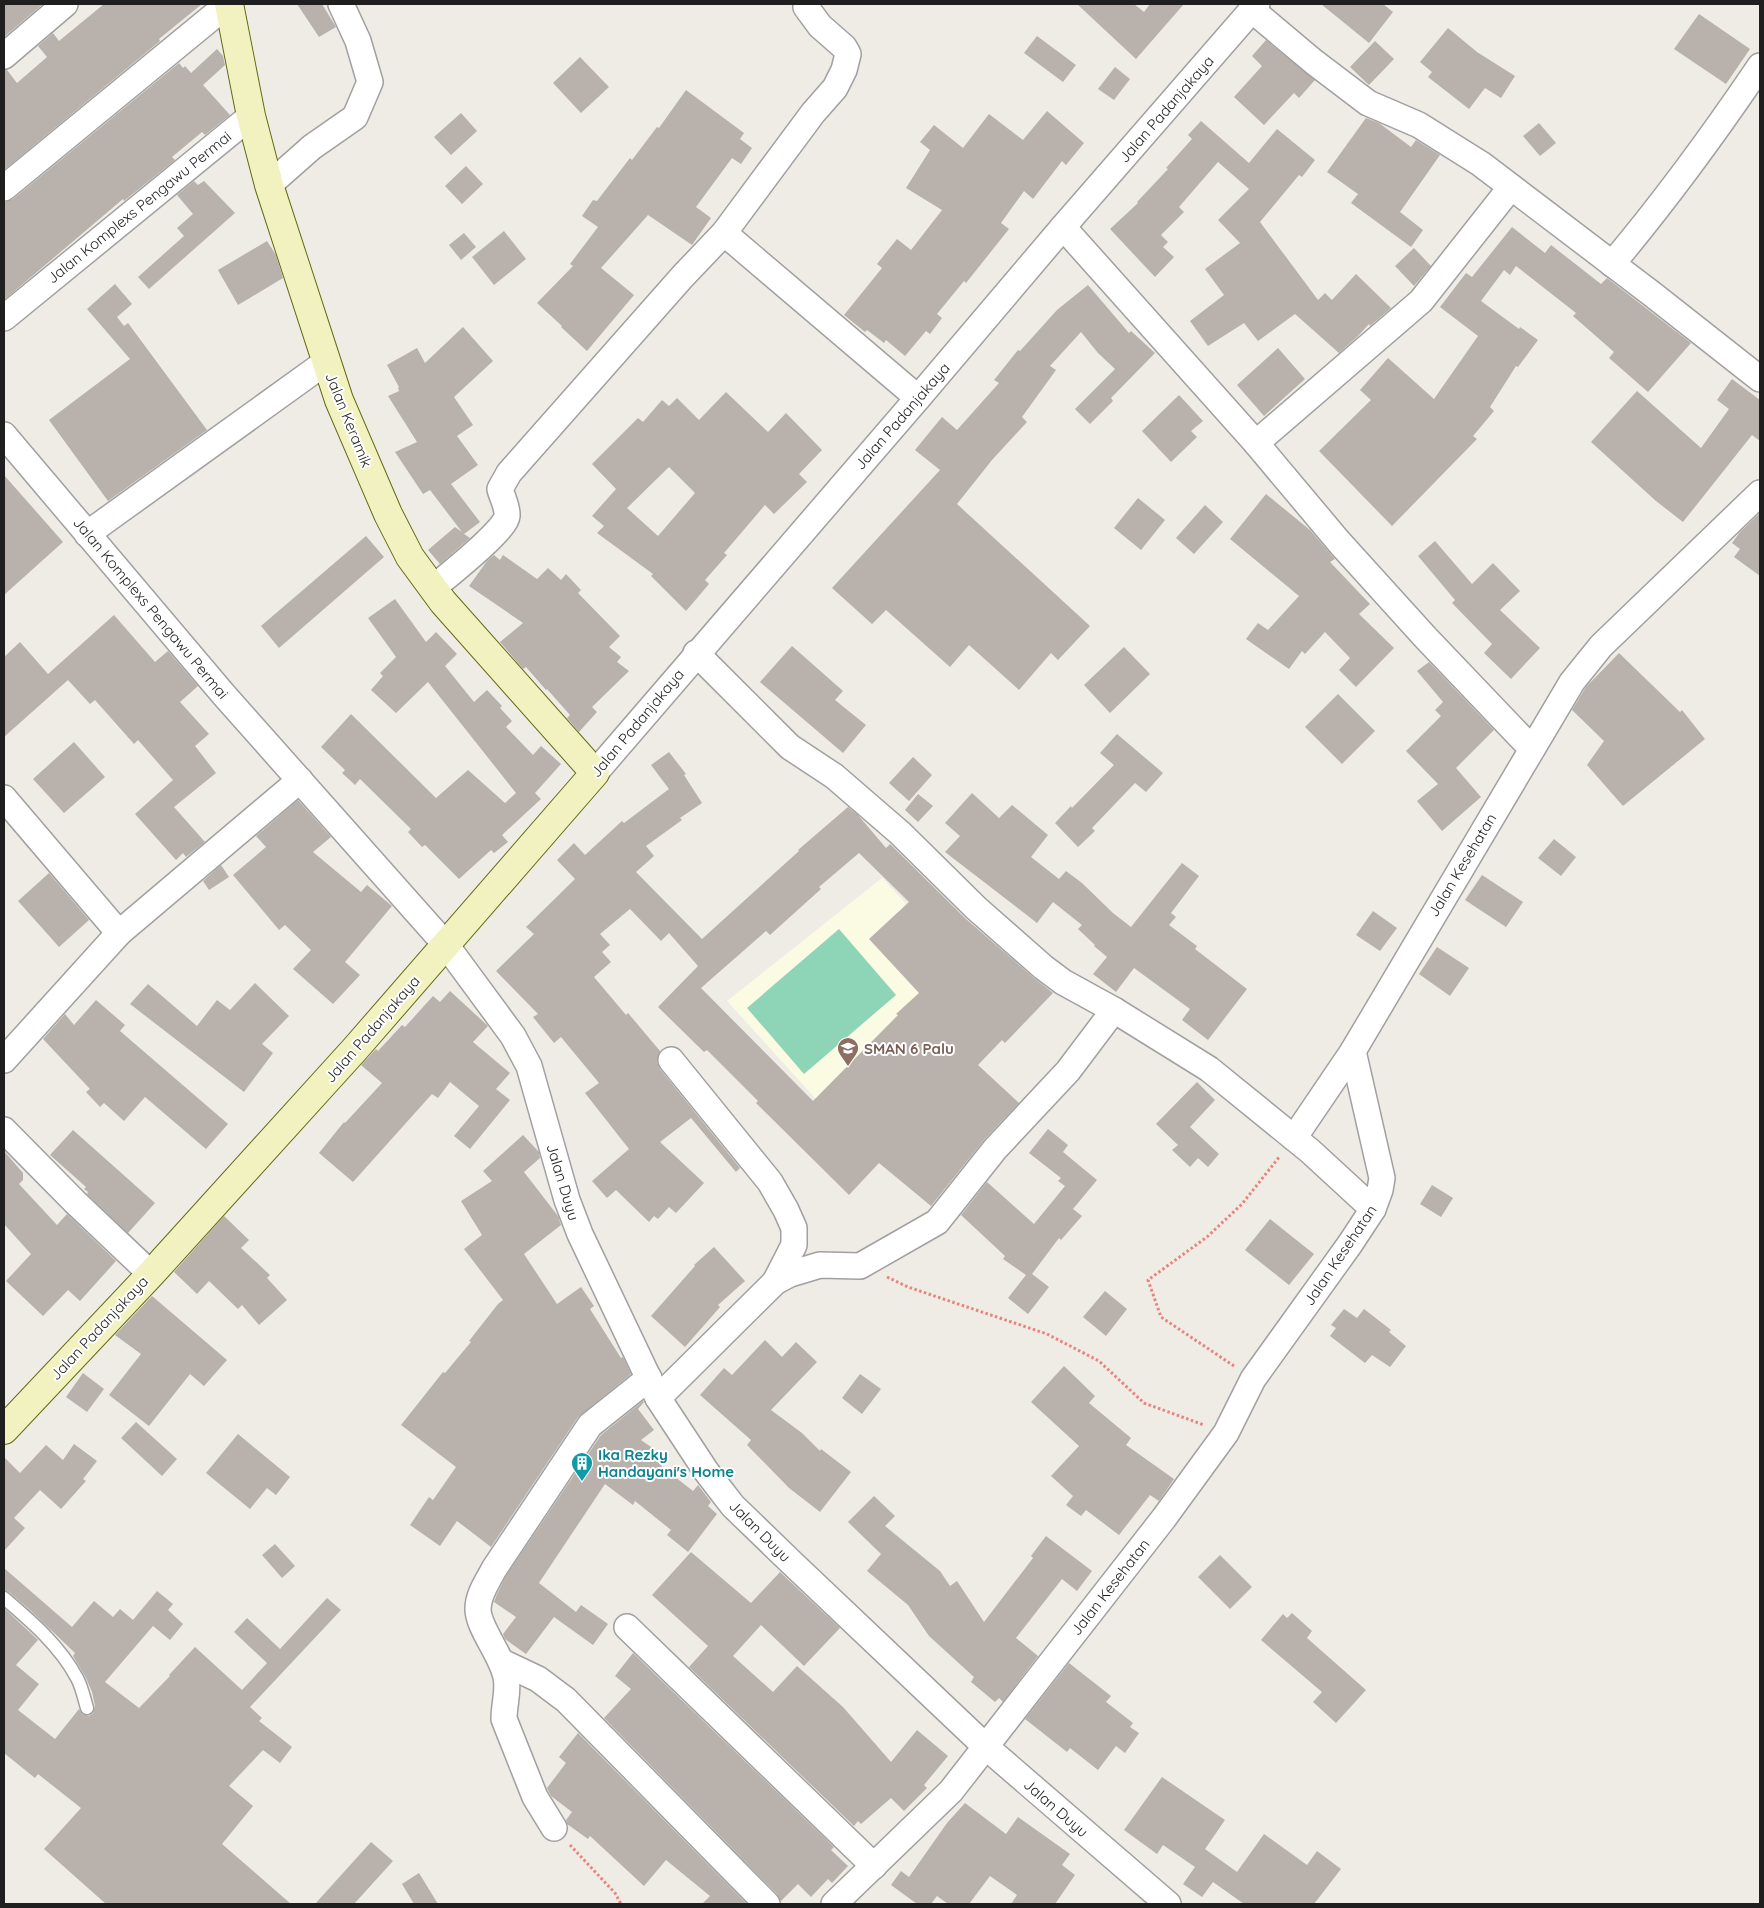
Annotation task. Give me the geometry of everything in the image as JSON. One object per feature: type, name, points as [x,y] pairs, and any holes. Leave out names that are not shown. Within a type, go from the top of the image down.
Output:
[{"type":"street","points":[[4,56],[65,4]]},
{"type":"street","points":[[4,188],[228,4]]},
{"type":"street","name":"Jalan Keramik","points":[[228,4],[251,116],[269,185],[339,400],[388,514],[410,557],[433,588],[594,773]]},
{"type":"street","points":[[269,185],[312,147],[355,117],[370,82],[358,41],[342,4]]},
{"type":"street","points":[[433,588],[471,556],[503,525],[507,513],[500,490],[509,473],[670,290],[724,233],[813,113],[835,88],[847,62],[846,50],[820,26],[806,7],[806,4]]},
{"type":"street","points":[[1254,7],[1319,66],[1368,103],[1419,125],[1481,164],[1760,379]]},
{"type":"street","name":"Jalan Padanjakaya","points":[[6,1424],[151,1274],[355,1050],[918,398],[1062,227],[1254,7]]},
{"type":"street","points":[[1612,264],[1651,217],[1697,156],[1760,66]]},
{"type":"street","name":"Jalan Komplexs Pengawu Permai","points":[[4,318],[251,116]]},
{"type":"street","points":[[1256,443],[1422,301],[1511,187]]},
{"type":"street","points":[[1062,227],[1256,443],[1338,542],[1532,749]]},
{"type":"street","points":[[724,233],[918,398]]},
{"type":"street","points":[[87,534],[326,362]]},
{"type":"street","name":"Jalan Komplexs Pengawu Permai","points":[[4,435],[224,695],[446,945]]},
{"type":"street","name":"Jalan Kesehatan","points":[[834,1904],[951,1791],[1164,1518],[1226,1433],[1253,1379],[1350,1244],[1373,1209],[1380,1190],[1382,1178],[1353,1051],[1572,682],[1593,654],[1760,493]]},
{"type":"street","points":[[696,653],[790,747],[834,776],[900,833],[976,908],[1043,967],[1063,982],[1114,1010],[1209,1068],[1294,1138],[1373,1209]]},
{"type":"street","points":[[4,1060],[119,933],[300,780]]},
{"type":"street","points":[[4,798],[119,933]]},
{"type":"street","name":"Jalan Duyu","points":[[446,945],[524,1054],[571,1211],[654,1388],[706,1472],[733,1506],[986,1747],[1168,1904]]},
{"type":"street","points":[[554,1828],[535,1797],[504,1719],[507,1685],[502,1662],[480,1618],[478,1608],[484,1587],[590,1425],[654,1388],[775,1282],[790,1274],[820,1265],[860,1266],[937,1222],[995,1149],[1068,1071],[1114,1010]]},
{"type":"street","points":[[1294,1138],[1353,1051]]},
{"type":"street","points":[[671,1060],[770,1182],[786,1210],[794,1228],[794,1245],[775,1282]]},
{"type":"street","points":[[4,1130],[75,1202],[151,1274]]},
{"type":"street","points":[[627,1627],[874,1866]]},
{"type":"street","points":[[502,1662],[538,1679],[566,1700],[767,1904]]},
{"type":"lane","points":[[4,1598],[54,1646],[78,1678],[87,1708]]},
{"type":"path","points":[[1253,1379],[1161,1317],[1148,1280],[1207,1237],[1242,1204],[1294,1138]]},
{"type":"path","points":[[860,1266],[908,1287],[1047,1334],[1099,1361],[1144,1403],[1226,1433]]},
{"type":"path","points":[[554,1828],[614,1893],[621,1904]]},
{"type":"shaded area","name":"SMAN 6 Palu","points":[[882,878],[985,988],[846,1132],[727,1001]]},
{"type":"green space","points":[[839,929],[896,995],[804,1074],[747,1008]]},
{"type":"building","points":[[4,4],[43,4],[4,37]]},
{"type":"building","points":[[104,4],[202,4],[4,170],[4,70],[7,70],[17,83],[47,57],[38,46],[53,33],[59,41]]},
{"type":"building","points":[[297,4],[322,4],[336,27],[319,37]]},
{"type":"building","points":[[1077,4],[1134,4],[1144,12],[1150,4],[1184,4],[1136,59]]},
{"type":"building","points":[[1321,4],[1383,4],[1393,12],[1369,43]]},
{"type":"building","points":[[1699,14],[1750,49],[1726,84],[1674,49]]},
{"type":"building","points":[[1448,28],[1477,52],[1515,76],[1501,98],[1485,88],[1469,109],[1428,77],[1432,72],[1420,62]]},
{"type":"building","points":[[1037,36],[1076,65],[1063,82],[1024,53]]},
{"type":"building","points":[[1266,40],[1315,80],[1299,98],[1294,93],[1264,125],[1234,97],[1262,66],[1252,56]]},
{"type":"building","points":[[1375,41],[1394,59],[1369,85],[1350,67]]},
{"type":"building","points":[[217,49],[223,56],[225,65],[203,85],[230,115],[205,135],[202,132],[172,157],[175,160],[124,201],[123,199],[4,300],[4,202],[13,199],[179,63],[183,68],[185,66],[191,73]]},
{"type":"building","points":[[580,57],[609,87],[581,113],[553,83]]},
{"type":"building","points":[[1115,67],[1130,79],[1114,100],[1098,89]]},
{"type":"building","points":[[686,90],[744,133],[740,139],[752,148],[741,164],[732,158],[696,207],[711,218],[692,245],[648,215],[601,268],[634,295],[587,351],[537,303],[573,266],[570,264],[598,227],[582,216],[593,200],[597,201],[630,158],[632,160],[657,127],[659,128]]},
{"type":"building","points":[[1047,111],[1084,143],[1066,165],[1062,161],[1033,199],[1024,191],[1001,223],[1009,229],[966,283],[964,281],[937,314],[942,318],[930,334],[926,331],[905,356],[886,340],[884,343],[867,330],[865,332],[844,315],[882,268],[877,264],[897,239],[911,250],[942,210],[906,188],[930,150],[920,142],[934,125],[963,148],[989,114],[1023,140]]},
{"type":"building","points":[[461,113],[477,131],[451,155],[434,137]]},
{"type":"building","points":[[1366,118],[1379,123],[1411,147],[1416,140],[1440,155],[1400,212],[1423,230],[1411,247],[1351,203],[1358,194],[1327,172]]},
{"type":"building","points":[[1201,121],[1249,163],[1277,129],[1315,160],[1302,177],[1299,175],[1260,222],[1318,300],[1325,293],[1332,300],[1356,274],[1391,308],[1370,326],[1369,324],[1339,353],[1295,314],[1258,341],[1244,323],[1208,346],[1190,321],[1224,295],[1205,269],[1240,243],[1218,220],[1249,189],[1218,162],[1179,207],[1184,212],[1161,235],[1168,242],[1163,247],[1174,257],[1155,277],[1110,229],[1138,203],[1168,169],[1166,168],[1192,139],[1188,135]]},
{"type":"building","points":[[1539,123],[1556,143],[1540,156],[1523,136]]},
{"type":"building","points":[[466,166],[483,184],[462,204],[445,186]]},
{"type":"building","points":[[194,181],[198,185],[204,181],[235,213],[149,289],[138,277],[184,236],[177,228],[193,214],[177,195]]},
{"type":"building","points":[[1512,227],[1545,253],[1551,245],[1601,284],[1607,278],[1691,343],[1648,392],[1609,358],[1614,352],[1573,316],[1576,313],[1516,266],[1510,275],[1504,270],[1481,301],[1519,329],[1520,327],[1538,340],[1518,367],[1516,366],[1490,407],[1494,411],[1473,436],[1477,439],[1392,526],[1319,451],[1371,400],[1360,390],[1388,358],[1434,399],[1478,336],[1440,307],[1466,273],[1472,277]]},
{"type":"building","points":[[504,231],[526,259],[494,285],[472,257]]},
{"type":"building","points":[[464,233],[476,247],[461,260],[449,245]]},
{"type":"building","points":[[267,241],[276,255],[283,278],[238,305],[218,270]]},
{"type":"building","points":[[1414,248],[1431,266],[1414,286],[1395,266]]},
{"type":"building","points":[[115,284],[132,304],[117,317],[124,326],[128,323],[207,430],[108,501],[49,420],[130,359],[87,309]]},
{"type":"building","points":[[1088,285],[1129,333],[1131,331],[1155,353],[1111,398],[1113,401],[1090,424],[1075,409],[1115,369],[1098,353],[1081,332],[1050,366],[1056,370],[1022,417],[1027,422],[992,460],[957,504],[1090,626],[1058,660],[1051,653],[1019,690],[969,645],[950,667],[886,610],[872,624],[832,588],[940,470],[915,450],[942,417],[957,430],[999,383],[994,380],[1018,350],[1020,351],[1057,310]]},
{"type":"building","points":[[463,327],[493,361],[454,397],[473,425],[457,436],[478,465],[451,484],[480,522],[464,534],[470,538],[440,564],[428,550],[455,527],[462,532],[430,490],[423,494],[395,452],[417,442],[388,396],[399,391],[399,387],[387,365],[417,348],[425,363]]},
{"type":"building","points":[[1278,348],[1305,379],[1264,416],[1237,385]]},
{"type":"building","points":[[1732,379],[1760,400],[1760,441],[1752,435],[1683,522],[1656,501],[1591,442],[1637,391],[1701,448],[1729,409],[1717,400]]},
{"type":"building","points":[[726,392],[768,432],[786,413],[822,450],[799,474],[807,482],[774,514],[765,505],[724,553],[727,555],[705,580],[709,584],[686,611],[651,576],[653,574],[597,533],[604,526],[592,516],[616,489],[592,464],[638,418],[643,422],[662,400],[669,406],[677,398],[699,420]],"holes":[[[669,467],[695,493],[658,536],[627,508]]]},
{"type":"building","points":[[1179,395],[1203,421],[1191,431],[1197,437],[1171,462],[1142,431]]},
{"type":"building","points":[[4,475],[63,542],[4,595]]},
{"type":"building","points":[[1266,494],[1310,530],[1335,559],[1330,562],[1370,604],[1359,614],[1394,648],[1356,687],[1339,670],[1350,658],[1325,632],[1305,654],[1302,651],[1289,669],[1246,639],[1258,623],[1268,630],[1299,596],[1230,539]]},
{"type":"building","points":[[1138,498],[1165,520],[1141,550],[1114,528]]},
{"type":"building","points":[[1205,505],[1223,522],[1194,554],[1176,538]]},
{"type":"building","points":[[1760,513],[1760,576],[1734,557],[1740,549],[1732,543],[1740,532]]},
{"type":"building","points":[[366,536],[384,557],[279,648],[261,626]]},
{"type":"building","points":[[1435,541],[1472,584],[1493,563],[1520,591],[1500,610],[1540,648],[1511,679],[1484,653],[1492,644],[1452,603],[1455,600],[1418,556]]},
{"type":"building","points":[[494,555],[500,560],[503,555],[537,579],[548,568],[561,580],[566,574],[581,590],[578,593],[620,636],[609,647],[621,657],[617,662],[629,671],[592,707],[597,712],[579,732],[567,718],[570,715],[526,667],[523,669],[500,642],[523,623],[469,586],[487,561]]},
{"type":"building","points":[[395,599],[426,642],[436,632],[457,654],[445,666],[474,702],[487,690],[502,706],[500,708],[512,721],[506,727],[533,755],[541,746],[561,764],[535,793],[541,799],[502,835],[508,842],[494,853],[491,850],[459,879],[425,845],[422,847],[408,832],[411,829],[360,779],[355,785],[342,773],[345,770],[321,747],[351,714],[436,798],[468,770],[505,803],[516,793],[428,682],[396,713],[371,690],[383,676],[380,673],[396,657],[368,618]]},
{"type":"building","points":[[114,615],[155,662],[168,651],[198,686],[180,702],[209,734],[195,746],[216,773],[174,807],[205,842],[186,857],[183,853],[176,860],[135,814],[173,780],[138,740],[134,744],[95,700],[90,704],[68,680],[4,737],[4,657],[20,642],[48,674]]},
{"type":"building","points":[[792,646],[843,691],[835,700],[866,725],[843,753],[760,682]]},
{"type":"building","points":[[1124,647],[1150,674],[1110,713],[1084,685]]},
{"type":"building","points":[[1619,653],[1680,712],[1682,710],[1705,739],[1623,806],[1587,765],[1604,741],[1572,710],[1586,687]]},
{"type":"building","points":[[1429,662],[1494,730],[1456,768],[1481,797],[1442,831],[1417,801],[1438,784],[1406,751],[1441,716],[1435,710],[1443,702],[1417,671]]},
{"type":"building","points":[[1338,694],[1375,731],[1342,764],[1305,727]]},
{"type":"building","points":[[1117,734],[1163,773],[1146,792],[1135,783],[1092,828],[1095,831],[1078,847],[1055,823],[1114,765],[1100,753]]},
{"type":"building","points":[[74,742],[105,777],[64,813],[33,779]]},
{"type":"building","points":[[669,752],[686,774],[684,775],[702,803],[680,818],[682,820],[646,846],[654,856],[636,872],[702,939],[798,850],[848,807],[858,815],[886,848],[890,844],[966,919],[1053,993],[1005,1043],[1002,1040],[978,1065],[1019,1103],[984,1140],[931,1206],[879,1163],[849,1195],[756,1103],[758,1101],[707,1050],[704,1052],[658,1007],[698,966],[669,933],[661,941],[630,909],[600,934],[610,945],[602,952],[611,962],[594,977],[660,1051],[657,1062],[660,1069],[740,1168],[736,1172],[691,1118],[660,1142],[704,1183],[676,1213],[669,1207],[658,1219],[654,1216],[649,1222],[616,1190],[607,1198],[592,1181],[629,1149],[585,1093],[599,1083],[561,1037],[554,1043],[533,1017],[538,1014],[496,971],[534,934],[526,927],[575,879],[557,860],[574,843],[585,855],[622,821],[624,823],[669,789],[651,765]],"holes":[[[859,853],[909,902],[869,939],[919,993],[896,1014],[898,1015],[813,1101],[701,988],[766,931],[770,935],[821,889],[819,887]]]},
{"type":"building","points":[[913,757],[932,775],[909,801],[889,783]]},
{"type":"building","points":[[972,793],[999,818],[1012,805],[1048,835],[1031,857],[1059,879],[1066,871],[1131,927],[1182,863],[1199,876],[1171,913],[1176,917],[1169,925],[1197,946],[1195,949],[1247,989],[1208,1040],[1182,1020],[1190,1009],[1134,968],[1116,992],[1093,974],[1107,957],[1078,929],[1082,925],[1053,902],[1037,923],[945,852],[960,836],[945,823]]},
{"type":"building","points":[[918,794],[933,806],[918,822],[905,810]]},
{"type":"building","points":[[298,800],[331,837],[313,852],[361,892],[367,885],[392,906],[345,962],[360,975],[333,1004],[293,969],[311,950],[285,925],[279,930],[233,875],[266,847],[256,836]]},
{"type":"building","points":[[1554,839],[1576,857],[1561,876],[1538,858]]},
{"type":"building","points":[[221,865],[229,877],[209,890],[203,881]]},
{"type":"building","points":[[49,873],[89,920],[59,947],[18,901]]},
{"type":"building","points":[[1482,875],[1523,902],[1506,927],[1465,900]]},
{"type":"building","points":[[1373,911],[1397,928],[1380,951],[1356,935]]},
{"type":"building","points":[[1437,947],[1469,968],[1450,996],[1419,974]]},
{"type":"building","points":[[255,983],[289,1016],[262,1044],[273,1053],[244,1092],[130,1004],[148,984],[197,1026],[217,1000],[230,1010]]},
{"type":"building","points":[[450,991],[488,1026],[473,1042],[510,1073],[496,1089],[510,1100],[470,1149],[454,1136],[479,1106],[450,1082],[438,1098],[432,1094],[353,1182],[319,1153],[344,1122],[382,1083],[361,1065],[376,1049],[378,1051],[402,1025],[405,1027],[433,996],[440,1002]]},
{"type":"building","points":[[96,1000],[125,1025],[120,1031],[228,1124],[206,1149],[145,1097],[124,1121],[104,1103],[100,1107],[86,1092],[90,1089],[43,1039],[65,1014],[74,1025]]},
{"type":"building","points":[[1197,1082],[1215,1100],[1190,1127],[1219,1154],[1208,1167],[1198,1158],[1190,1167],[1172,1150],[1178,1145],[1156,1124]]},
{"type":"building","points":[[1048,1129],[1068,1145],[1063,1152],[1097,1180],[1073,1209],[1082,1216],[1061,1240],[1059,1238],[1032,1274],[1049,1287],[1028,1314],[1008,1298],[1026,1275],[1003,1259],[1005,1256],[961,1215],[987,1182],[1034,1224],[1065,1186],[1058,1181],[1061,1178],[1029,1153]]},
{"type":"building","points":[[73,1130],[155,1203],[128,1233],[87,1194],[88,1192],[84,1189],[86,1187],[50,1155]]},
{"type":"building","points":[[523,1135],[539,1152],[540,1158],[524,1172],[558,1216],[561,1225],[524,1254],[557,1304],[581,1287],[594,1306],[590,1309],[621,1358],[623,1357],[631,1374],[578,1417],[491,1547],[457,1521],[440,1546],[410,1525],[429,1497],[433,1500],[456,1467],[401,1425],[443,1372],[445,1373],[471,1342],[469,1341],[503,1300],[464,1249],[482,1235],[461,1201],[492,1181],[483,1171]]},
{"type":"building","points":[[4,1151],[23,1173],[23,1180],[19,1184],[57,1225],[67,1214],[116,1261],[80,1301],[68,1290],[43,1316],[6,1281],[31,1254],[4,1224]]},
{"type":"building","points":[[1432,1185],[1453,1198],[1441,1217],[1420,1204]]},
{"type":"building","points":[[224,1216],[249,1240],[241,1248],[270,1275],[267,1278],[287,1300],[259,1325],[242,1305],[238,1309],[209,1281],[197,1294],[174,1272]]},
{"type":"building","points":[[1270,1219],[1314,1254],[1289,1285],[1245,1250]]},
{"type":"building","points":[[714,1247],[745,1281],[718,1305],[720,1307],[685,1347],[651,1316],[694,1265]]},
{"type":"building","points":[[1105,1291],[1127,1309],[1106,1336],[1083,1317]]},
{"type":"building","points":[[152,1296],[227,1360],[204,1386],[190,1374],[149,1426],[109,1395],[141,1354],[115,1335]]},
{"type":"building","points":[[1344,1309],[1357,1318],[1364,1309],[1391,1330],[1389,1332],[1406,1346],[1390,1367],[1372,1355],[1365,1363],[1330,1336],[1336,1328],[1331,1325]]},
{"type":"building","points":[[765,1340],[782,1357],[796,1342],[817,1362],[771,1410],[802,1433],[820,1451],[821,1449],[851,1472],[820,1512],[789,1488],[747,1445],[751,1440],[700,1395],[724,1368],[732,1375]]},
{"type":"building","points":[[1064,1366],[1095,1396],[1089,1403],[1131,1438],[1126,1445],[1174,1479],[1159,1501],[1150,1495],[1119,1535],[1086,1510],[1081,1516],[1066,1505],[1073,1496],[1051,1476],[1079,1446],[1031,1402]]},
{"type":"building","points":[[83,1373],[104,1389],[87,1412],[66,1397]]},
{"type":"building","points":[[860,1374],[881,1389],[862,1414],[842,1398]]},
{"type":"building","points":[[643,1401],[638,1409],[654,1430],[641,1440],[667,1458],[661,1466],[693,1491],[698,1485],[711,1502],[708,1506],[717,1514],[688,1552],[667,1535],[671,1530],[635,1501],[633,1505],[605,1484],[539,1583],[576,1612],[581,1605],[608,1624],[593,1645],[554,1617],[526,1654],[505,1639],[503,1634],[516,1617],[494,1602],[497,1594],[506,1576],[601,1435]]},
{"type":"building","points":[[136,1422],[177,1459],[162,1476],[121,1438]]},
{"type":"building","points":[[238,1434],[290,1477],[276,1495],[267,1488],[250,1509],[206,1473]]},
{"type":"building","points":[[74,1444],[97,1461],[83,1479],[86,1481],[61,1509],[40,1490],[14,1518],[25,1528],[4,1551],[4,1457],[20,1473],[46,1445],[63,1460]]},
{"type":"building","points":[[874,1496],[895,1516],[885,1526],[940,1571],[950,1586],[957,1581],[984,1622],[1033,1558],[1031,1556],[1046,1536],[1092,1571],[1077,1591],[1062,1579],[1016,1638],[1038,1656],[1003,1702],[999,1698],[995,1702],[971,1682],[974,1677],[929,1636],[908,1605],[867,1571],[881,1554],[848,1522]]},
{"type":"building","points":[[275,1544],[295,1566],[282,1578],[262,1555]]},
{"type":"building","points":[[691,1552],[751,1603],[780,1572],[840,1628],[804,1666],[761,1625],[733,1656],[773,1692],[797,1666],[843,1707],[891,1762],[917,1730],[948,1756],[924,1785],[927,1788],[904,1811],[891,1798],[861,1824],[858,1821],[854,1826],[689,1667],[708,1646],[652,1595]]},
{"type":"building","points":[[1220,1555],[1252,1587],[1230,1609],[1198,1577]]},
{"type":"building","points":[[4,1568],[72,1627],[94,1601],[113,1617],[120,1609],[133,1620],[157,1591],[173,1604],[168,1610],[183,1624],[170,1640],[153,1626],[105,1682],[139,1708],[195,1647],[242,1690],[267,1663],[234,1632],[247,1618],[280,1649],[327,1598],[341,1610],[250,1707],[262,1718],[259,1721],[292,1747],[280,1763],[263,1750],[229,1786],[253,1806],[222,1844],[291,1904],[106,1904],[44,1849],[81,1808],[38,1774],[35,1778],[4,1753],[4,1608],[38,1640],[16,1665],[39,1684],[18,1710],[55,1739],[79,1709],[82,1714],[89,1716],[93,1713],[95,1706],[86,1678],[73,1656],[75,1653],[30,1610],[4,1590]]},
{"type":"building","points":[[1292,1613],[1312,1631],[1307,1638],[1366,1690],[1336,1723],[1313,1702],[1322,1692],[1261,1640],[1283,1614],[1287,1618]]},
{"type":"building","points":[[633,1653],[834,1847],[831,1850],[848,1866],[832,1883],[828,1879],[811,1897],[798,1884],[781,1901],[777,1894],[604,1718],[631,1689],[615,1676]]},
{"type":"building","points":[[1069,1663],[1111,1696],[1106,1702],[1133,1723],[1130,1727],[1139,1733],[1125,1753],[1116,1746],[1098,1770],[1070,1748],[1067,1752],[1025,1719]]},
{"type":"building","points":[[578,1733],[747,1904],[702,1904],[710,1896],[666,1860],[644,1886],[590,1836],[588,1839],[567,1824],[566,1820],[572,1812],[551,1796],[547,1788],[566,1763],[559,1757]]},
{"type":"building","points":[[1162,1777],[1225,1820],[1205,1849],[1237,1872],[1264,1834],[1307,1865],[1317,1851],[1341,1869],[1314,1904],[1244,1904],[1213,1882],[1202,1897],[1183,1884],[1195,1867],[1163,1845],[1157,1854],[1124,1830]]},
{"type":"building","points":[[965,1803],[1006,1834],[1018,1817],[1070,1854],[1062,1865],[1075,1875],[1055,1904],[1011,1904],[1017,1895],[990,1876],[969,1904],[948,1904],[937,1896],[931,1904],[917,1904],[891,1885],[901,1871],[909,1877],[947,1823]]},
{"type":"building","points":[[371,1842],[393,1861],[354,1904],[315,1904]]},
{"type":"building","points":[[419,1873],[438,1904],[414,1904],[402,1884]]},
{"type":"place","name":"SMAN 6 Palu","points":[[848,1067]]},
{"type":"place","name":"Ika Rezky Handayani's Home","points":[[582,1482]]}]
